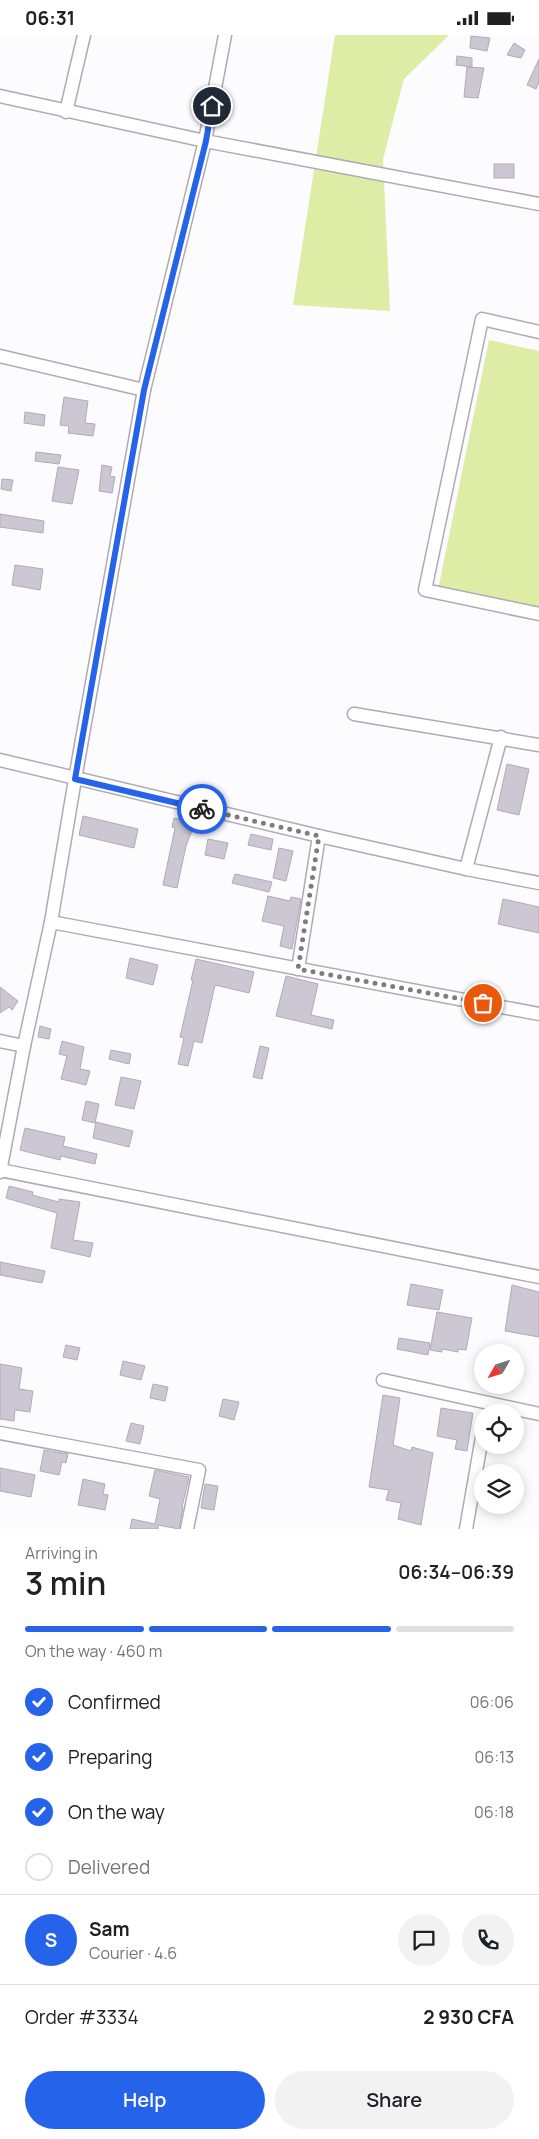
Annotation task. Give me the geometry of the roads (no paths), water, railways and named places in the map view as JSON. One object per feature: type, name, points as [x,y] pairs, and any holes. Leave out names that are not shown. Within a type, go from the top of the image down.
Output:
[{"type":"street","points":[[66,112],[84,35]]},
{"type":"street","points":[[225,35],[206,141],[144,390],[51,922],[24,1046],[0,1171],[539,1277]]},
{"type":"street","points":[[0,96],[66,112],[206,141],[539,204]]},
{"type":"street","points":[[539,332],[482,319],[425,590],[539,614]]},
{"type":"street","points":[[0,356],[144,390]]},
{"type":"street","points":[[354,714],[501,737],[539,745]]},
{"type":"street","points":[[466,869],[501,737]]},
{"type":"street","points":[[0,760],[319,836],[466,869],[539,883]]},
{"type":"street","points":[[298,969],[319,836]]},
{"type":"street","points":[[51,922],[539,1014]]},
{"type":"street","points":[[0,1041],[24,1046]]},
{"type":"street","points":[[383,1381],[474,1404]]},
{"type":"street","points":[[524,1412],[539,1413]]},
{"type":"street","points":[[0,1433],[199,1470],[187,1529]]},
{"type":"street","points":[[466,1529],[479,1454]]}]
